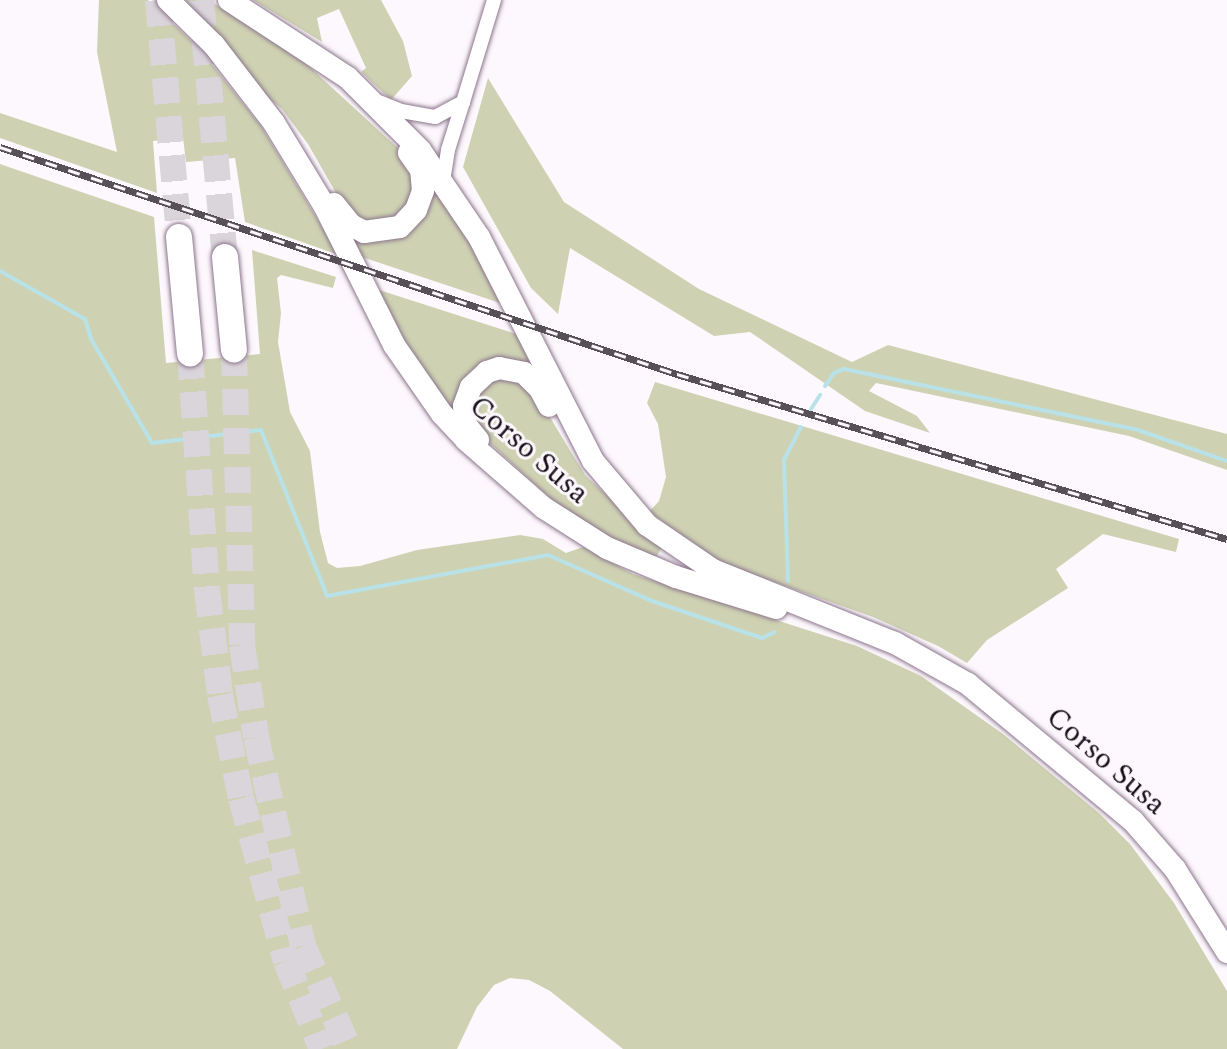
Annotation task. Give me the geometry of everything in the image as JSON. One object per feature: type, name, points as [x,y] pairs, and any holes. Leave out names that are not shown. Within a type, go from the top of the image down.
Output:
[{"type":"highway","points":[[179,237],[190,353]]},
{"type":"highway","points":[[225,257],[234,350]]},
{"type":"main road","name":"Corso Susa","points":[[168,0],[214,45],[274,123],[325,207],[375,309],[415,377],[466,440],[544,508],[637,563],[741,600],[866,631]]},
{"type":"main road","name":"Corso Susa","points":[[229,0],[319,56],[371,99],[443,180],[479,237],[576,432],[611,485],[647,525],[691,558],[922,656],[968,684],[1106,795],[1165,857],[1227,952]]},
{"type":"main road","points":[[274,123],[303,148],[339,213],[351,225],[364,232],[390,231],[409,219],[416,210],[423,181],[413,157],[380,122],[371,99]]},
{"type":"main road","points":[[544,508],[527,484],[466,425],[466,397],[487,372],[513,369],[534,381],[578,456],[611,485]]},
{"type":"street","points":[[443,180],[448,150],[494,0]]},
{"type":"street","points":[[371,99],[422,116],[447,114],[463,102]]},
{"type":"green space","points":[[99,0],[148,0],[199,48],[261,126],[339,255],[245,222],[235,158],[186,162],[183,138],[153,141],[157,193],[0,138],[0,113],[117,152],[97,52]]},
{"type":"green space","points":[[185,0],[209,0],[303,61],[400,150],[413,170],[415,199],[393,221],[377,224],[362,221],[340,200],[308,144],[282,109],[265,95],[209,24]]},
{"type":"green space","points":[[253,0],[381,0],[403,41],[412,76],[391,100],[361,72],[366,68],[339,9],[317,18],[322,42]]},
{"type":"green space","points":[[488,78],[564,202],[699,289],[852,362],[888,345],[1227,434],[1227,470],[1129,436],[876,383],[869,391],[917,416],[930,433],[865,411],[750,332],[714,336],[570,248],[558,314],[531,288],[463,167]]},
{"type":"green space","points":[[0,164],[154,217],[166,363],[260,354],[252,250],[336,277],[333,288],[281,275],[277,278],[281,313],[278,342],[290,412],[310,451],[320,532],[328,563],[337,568],[360,566],[417,550],[520,535],[543,539],[566,553],[583,547],[633,574],[857,646],[921,676],[1003,734],[1099,813],[1130,844],[1174,903],[1227,991],[1227,1049],[623,1049],[550,991],[529,980],[510,978],[494,985],[477,1007],[457,1049],[0,1049]]},
{"type":"green space","points":[[429,176],[472,247],[500,303],[359,256],[345,226],[384,237]]},
{"type":"green space","points":[[373,288],[516,334],[535,373],[503,359],[460,422],[407,351]]},
{"type":"green space","points":[[518,376],[540,401],[585,475],[662,547],[657,556],[651,559],[630,549],[565,512],[480,434],[472,398],[485,379]]},
{"type":"green space","points":[[655,382],[1179,539],[1176,552],[1103,534],[1056,569],[1068,588],[987,640],[967,663],[938,646],[873,617],[723,564],[649,512],[659,501],[666,477],[658,424],[647,403]]},
{"type":"waterway","points":[[0,271],[85,319],[91,339],[152,443],[261,430],[327,596],[548,555],[652,601],[762,638],[775,632]]},
{"type":"waterway","points":[[825,386],[834,373],[844,369],[1135,429],[1227,461]]},
{"type":"waterway","points":[[811,409],[820,395]]},
{"type":"waterway","points":[[788,581],[784,460],[801,427]]},
{"type":"tunnel","points":[[158,0],[179,237]]},
{"type":"tunnel","points":[[201,0],[225,257]]},
{"type":"tunnel","points":[[234,350],[242,645],[256,737],[303,946],[349,1049]]},
{"type":"tunnel","points":[[190,353],[207,590],[220,695],[241,798],[286,961],[322,1049]]},
{"type":"railway","points":[[0,147],[677,374],[1227,539]]}]
